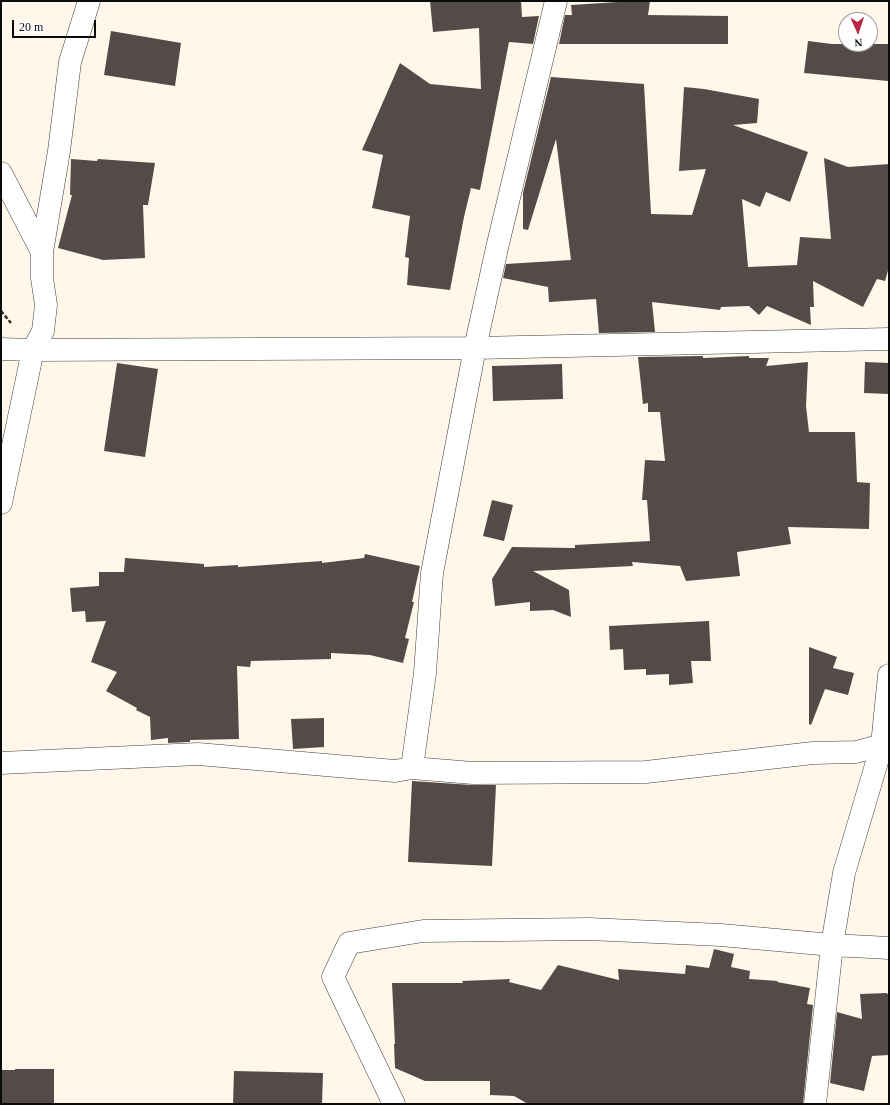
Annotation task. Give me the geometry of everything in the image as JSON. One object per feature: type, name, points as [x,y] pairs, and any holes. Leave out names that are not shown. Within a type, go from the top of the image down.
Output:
[{"type":"street","points":[[1,503],[33,350],[43,331],[46,305],[42,278],[42,252],[59,150],[70,62],[89,1]]},
{"type":"street","points":[[412,768],[425,673],[432,573],[475,348],[497,248],[556,1]]},
{"type":"street","points":[[1,173],[42,252]]},
{"type":"street","points":[[1,349],[475,348],[889,338]]},
{"type":"street","points":[[815,1104],[832,945],[844,872],[885,747],[889,675]]},
{"type":"street","points":[[1,763],[198,754],[395,771],[412,768],[473,773],[646,772],[813,753],[856,752],[885,747]]},
{"type":"street","points":[[394,1104],[333,978],[349,943],[423,931],[589,929],[721,935],[832,945],[889,948]]},
{"type":"building","points":[[430,1],[521,1],[522,17],[539,16],[533,44],[509,42],[480,190],[471,188],[450,290],[407,285],[409,258],[405,257],[410,216],[372,208],[383,155],[362,150],[400,63],[430,84],[481,89],[479,28],[433,32]]},
{"type":"building","points":[[618,1],[650,1],[648,15],[728,16],[728,44],[559,44],[565,15],[572,15],[571,5]]},
{"type":"building","points":[[111,31],[181,43],[175,86],[104,75]]},
{"type":"building","points":[[808,41],[838,44],[838,52],[878,52],[878,44],[889,44],[888,81],[804,73]]},
{"type":"building","points":[[551,77],[644,84],[651,214],[692,215],[706,169],[679,171],[684,87],[759,99],[757,123],[733,125],[808,152],[790,202],[766,192],[760,207],[742,199],[748,267],[797,265],[800,237],[831,239],[824,158],[848,167],[889,164],[889,267],[885,281],[877,279],[863,307],[813,281],[814,307],[810,307],[811,325],[767,306],[759,315],[749,306],[721,307],[720,310],[652,302],[655,332],[599,333],[596,299],[549,302],[548,287],[503,278],[506,264],[571,260],[556,139],[528,230],[523,229],[523,193]]},
{"type":"building","points":[[71,159],[97,161],[98,159],[155,163],[148,205],[143,205],[145,258],[103,260],[58,248],[72,195],[70,195]]},
{"type":"building","points":[[703,356],[703,358],[749,356],[749,358],[769,358],[766,366],[808,362],[806,406],[809,432],[855,432],[857,482],[870,483],[869,529],[788,527],[791,544],[737,552],[740,576],[686,581],[680,566],[632,562],[633,566],[533,571],[569,590],[571,617],[553,610],[530,611],[530,602],[495,606],[492,579],[512,547],[575,548],[575,545],[650,541],[647,500],[642,500],[645,460],[665,461],[660,412],[648,412],[648,403],[643,404],[638,357]]},
{"type":"building","points":[[865,362],[889,363],[889,394],[864,393]]},
{"type":"building","points":[[117,363],[158,369],[145,457],[104,451]]},
{"type":"building","points":[[562,364],[563,399],[493,401],[492,366]]},
{"type":"building","points":[[492,500],[513,505],[504,541],[483,536]]},
{"type":"building","points":[[365,554],[420,566],[412,602],[414,602],[405,638],[409,639],[403,663],[370,655],[331,653],[331,659],[251,661],[250,667],[237,666],[239,739],[190,740],[190,742],[168,743],[168,738],[151,740],[150,717],[106,691],[117,672],[91,662],[106,621],[86,622],[85,611],[72,612],[70,588],[99,586],[99,572],[124,572],[125,558],[204,564],[204,567],[238,565],[238,567],[322,561],[322,563],[364,558]]},
{"type":"building","points":[[709,621],[711,661],[691,661],[693,683],[669,685],[669,674],[646,675],[646,669],[624,670],[623,649],[610,650],[609,626]]},
{"type":"building","points":[[809,647],[837,657],[833,668],[854,673],[848,695],[825,689],[811,725],[809,724]]},
{"type":"building","points":[[324,718],[324,747],[293,749],[291,719]]},
{"type":"building","points":[[412,781],[496,785],[492,866],[408,862]]},
{"type":"building","points":[[714,949],[734,954],[731,967],[750,971],[749,979],[778,981],[777,982],[810,988],[807,1004],[813,1005],[803,1104],[528,1104],[514,1096],[490,1095],[490,1081],[425,1081],[395,1068],[392,983],[463,983],[462,981],[510,979],[509,982],[541,990],[558,965],[619,980],[618,969],[685,974],[686,965],[709,968]]},
{"type":"building","points":[[860,994],[889,994],[889,1055],[872,1056],[864,1091],[830,1083],[837,1012],[862,1019]]},
{"type":"building","points":[[54,1069],[54,1104],[1,1104],[1,1070]]},
{"type":"building","points":[[234,1071],[323,1073],[322,1104],[233,1104]]}]
